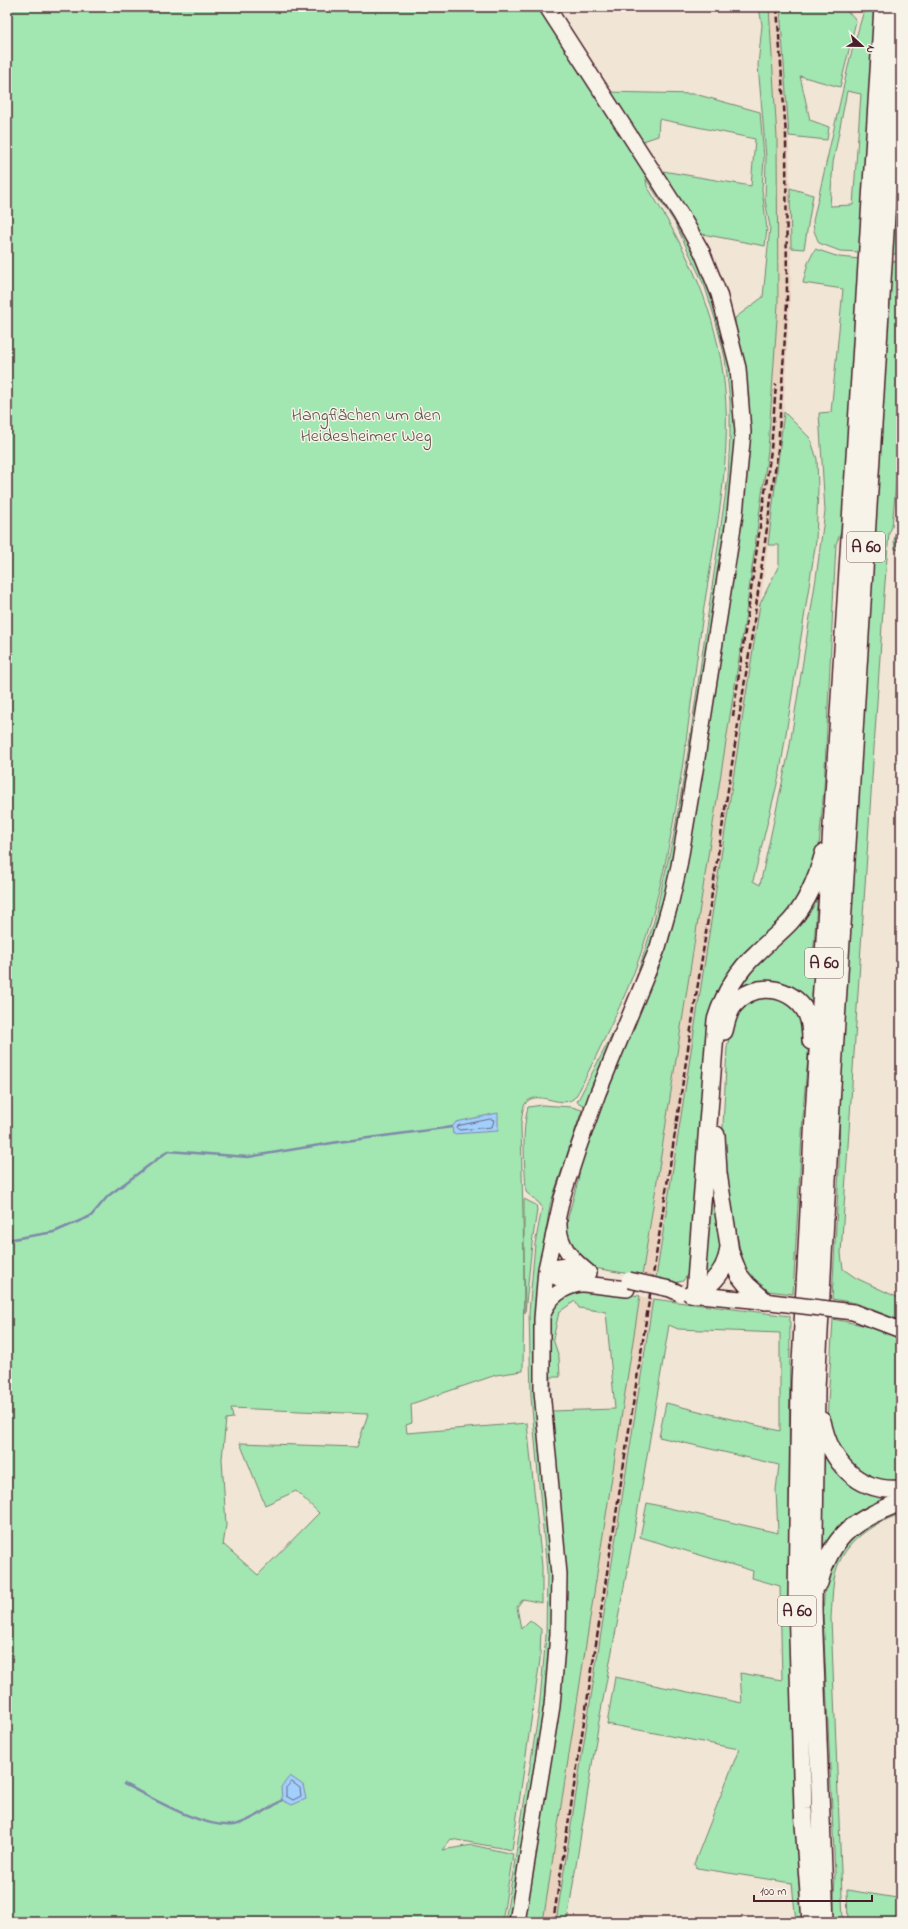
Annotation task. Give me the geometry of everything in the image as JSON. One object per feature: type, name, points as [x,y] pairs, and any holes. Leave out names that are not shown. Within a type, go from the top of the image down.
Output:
[{"type":"highway","name":"A 60","points":[[811,1922],[803,1809],[797,1602],[800,1382],[814,1116],[834,810],[882,7]]},
{"type":"highway","name":"A 60","points":[[825,1922],[813,1609],[816,1388],[832,1086],[899,7]]},
{"type":"highway","points":[[729,1240],[728,1254],[724,1267],[717,1278],[707,1288],[687,1294],[716,1020],[721,1004],[736,977],[756,954],[791,921],[812,890],[819,870],[834,810]]},
{"type":"highway","points":[[768,1301],[746,1285],[739,1275],[730,1252],[718,1173],[716,1147],[722,1042],[728,1015],[734,1005],[742,997],[763,989],[774,989],[784,992],[802,1006],[808,1015],[811,1026],[814,1116]]},
{"type":"highway","points":[[816,1388],[825,1438],[838,1461],[852,1475],[870,1485],[886,1489],[901,1489]]},
{"type":"highway","points":[[813,1609],[823,1568],[830,1552],[839,1539],[857,1522],[901,1502]]},
{"type":"main road","points":[[517,1922],[552,1706],[558,1634],[559,1574],[542,1391],[542,1319],[546,1269],[562,1198],[598,1093],[658,947],[671,901],[679,866],[698,756],[735,514],[743,432],[738,368],[719,294],[702,252],[681,215],[547,7]]},
{"type":"main road","points":[[562,1198],[559,1228],[561,1239],[573,1260],[587,1278]]},
{"type":"main road","points":[[546,1269],[566,1266],[587,1278],[628,1285],[687,1294],[768,1301],[853,1312],[901,1330]]},
{"type":"main road","points":[[542,1319],[545,1308],[551,1299],[561,1290],[587,1278]]},
{"type":"shaded area","points":[[769,7],[780,7],[789,136],[791,248],[790,302],[781,448],[757,628],[656,1278],[642,1276],[744,627],[768,450],[778,304],[777,138]]},
{"type":"shaded area","points":[[640,1296],[653,1299],[651,1312],[556,1922],[543,1922]]},
{"type":"green space","name":"Hangflächen um den Heidesheimer Weg","points":[[7,7],[541,7],[698,256],[720,314],[737,396],[734,477],[680,835],[654,946],[621,1028],[585,1106],[577,1102],[616,1027],[633,988],[654,921],[674,834],[688,752],[728,477],[730,401],[725,358],[716,322],[705,287],[675,223],[646,179],[647,186],[685,253],[704,298],[712,321],[718,346],[726,402],[725,461],[722,490],[704,607],[680,783],[664,870],[653,913],[634,973],[620,1007],[576,1096],[568,1101],[562,1102],[535,1098],[525,1104],[523,1109],[521,1125],[524,1262],[524,1199],[536,1205],[537,1210],[525,1313],[524,1264],[523,1371],[496,1375],[411,1404],[412,1423],[406,1425],[407,1433],[527,1423],[542,1566],[542,1603],[523,1599],[517,1607],[521,1629],[530,1620],[541,1629],[540,1660],[512,1850],[451,1839],[442,1850],[472,1845],[513,1854],[502,1922],[7,1922]],"holes":[[[231,1408],[368,1414],[357,1447],[240,1443],[265,1505],[296,1491],[319,1513],[258,1575],[224,1545],[223,1546],[226,1525],[222,1459],[226,1419],[233,1418]]]},
{"type":"green space","points":[[759,7],[769,7],[777,138],[778,304],[768,450],[744,627],[642,1276],[588,1267],[580,1261],[566,1234],[568,1217],[578,1181],[581,1161],[595,1118],[647,992],[714,684],[744,368],[735,318],[763,297],[770,227],[765,200],[766,157],[758,65],[762,25]]},
{"type":"green space","points":[[780,7],[833,7],[851,14],[856,21],[840,87],[800,76],[810,120],[829,127],[827,140],[789,136]]},
{"type":"green space","points":[[865,7],[876,7],[860,252],[840,251],[819,243],[814,231],[813,221],[850,58]],"holes":[[[847,91],[861,94],[853,205],[830,206],[833,163]]]},
{"type":"green space","points":[[607,92],[695,94],[760,112],[764,157],[762,190],[767,229],[765,246],[697,233],[657,170],[751,186],[755,139],[659,119],[658,136],[640,142]]},
{"type":"green space","points":[[901,96],[901,254],[892,254]]},
{"type":"green space","points":[[790,188],[813,195],[804,249],[791,248]]},
{"type":"green space","points":[[815,249],[839,257],[860,259],[844,525],[836,544],[824,788],[819,846],[812,876],[788,915],[718,992],[692,1268],[683,1281],[674,1283],[656,1278],[760,604],[779,565],[779,545],[768,545],[784,412],[810,438],[817,459],[818,489],[816,541],[780,772],[753,881],[760,885],[789,751],[816,578],[825,511],[819,413],[831,412],[843,289],[803,283],[808,263]]},
{"type":"green space","points":[[892,261],[901,262],[901,430],[892,527],[889,533],[884,595],[841,1253],[843,1269],[856,1278],[901,1299],[901,1321],[856,1303],[832,1299],[839,1170],[840,1088]]},
{"type":"green space","points":[[901,497],[901,550],[895,549],[894,541]]},
{"type":"green space","points":[[823,876],[821,897],[817,903],[813,959],[817,976],[813,1023],[792,992],[727,997]]},
{"type":"green space","points":[[756,997],[790,999],[808,1032],[808,1058],[804,1099],[793,1294],[760,1290],[749,1279],[743,1265],[726,1180],[722,1146],[727,1047],[733,1021],[740,1009]]},
{"type":"green space","points":[[542,1105],[572,1107],[582,1110],[550,1205],[536,1295],[536,1374],[554,1574],[549,1687],[513,1922],[505,1922],[539,1710],[546,1636],[547,1572],[531,1397],[529,1313],[535,1244],[542,1208],[540,1204],[526,1192],[524,1149],[528,1107]]},
{"type":"green space","points":[[711,1124],[722,1240],[719,1262],[704,1283]]},
{"type":"green space","points":[[568,1291],[613,1292],[640,1296],[543,1922],[523,1922],[555,1721],[548,1411],[548,1328],[550,1314],[555,1302]],"holes":[[[575,1301],[579,1308],[606,1312],[615,1409],[551,1411],[551,1377],[560,1377],[559,1357],[553,1339],[559,1312]]]},
{"type":"green space","points":[[653,1299],[790,1316],[789,1500],[792,1752],[803,1922],[796,1922],[792,1883],[697,1868],[694,1864],[739,1749],[607,1724],[615,1677],[742,1703],[740,1673],[782,1680],[780,1586],[752,1578],[753,1571],[640,1537],[647,1503],[778,1533],[776,1490],[779,1465],[659,1437],[666,1403],[780,1431],[780,1333],[678,1329],[669,1325],[634,1533],[599,1721],[567,1922],[556,1922]]},
{"type":"green space","points":[[833,1319],[877,1328],[901,1339],[901,1483],[866,1478],[840,1456],[827,1420]]},
{"type":"green space","points":[[822,1439],[894,1499],[819,1568]]},
{"type":"green space","points":[[901,1506],[901,1514],[889,1518],[867,1530],[857,1538],[842,1557],[834,1580],[831,1618],[843,1922],[833,1922],[835,1874],[823,1617],[825,1579],[852,1532]]},
{"type":"green space","points":[[901,1864],[901,1922],[848,1922],[847,1890],[897,1898]]},
{"type":"water","points":[[498,1113],[498,1131],[453,1134],[452,1127],[456,1122]]},
{"type":"water","points":[[290,1776],[303,1785],[306,1799],[292,1805],[282,1800],[281,1787]]},
{"type":"waterway","points":[[7,1240],[54,1232],[91,1216],[108,1196],[168,1151],[248,1157],[338,1142],[452,1127]]},
{"type":"waterway","points":[[124,1784],[177,1811],[220,1825],[233,1825],[244,1822],[282,1800]]},
{"type":"railway","points":[[553,1922],[753,628],[778,449],[787,303],[786,136],[777,7]]},
{"type":"railway","points":[[733,716],[771,450],[776,384]]}]
